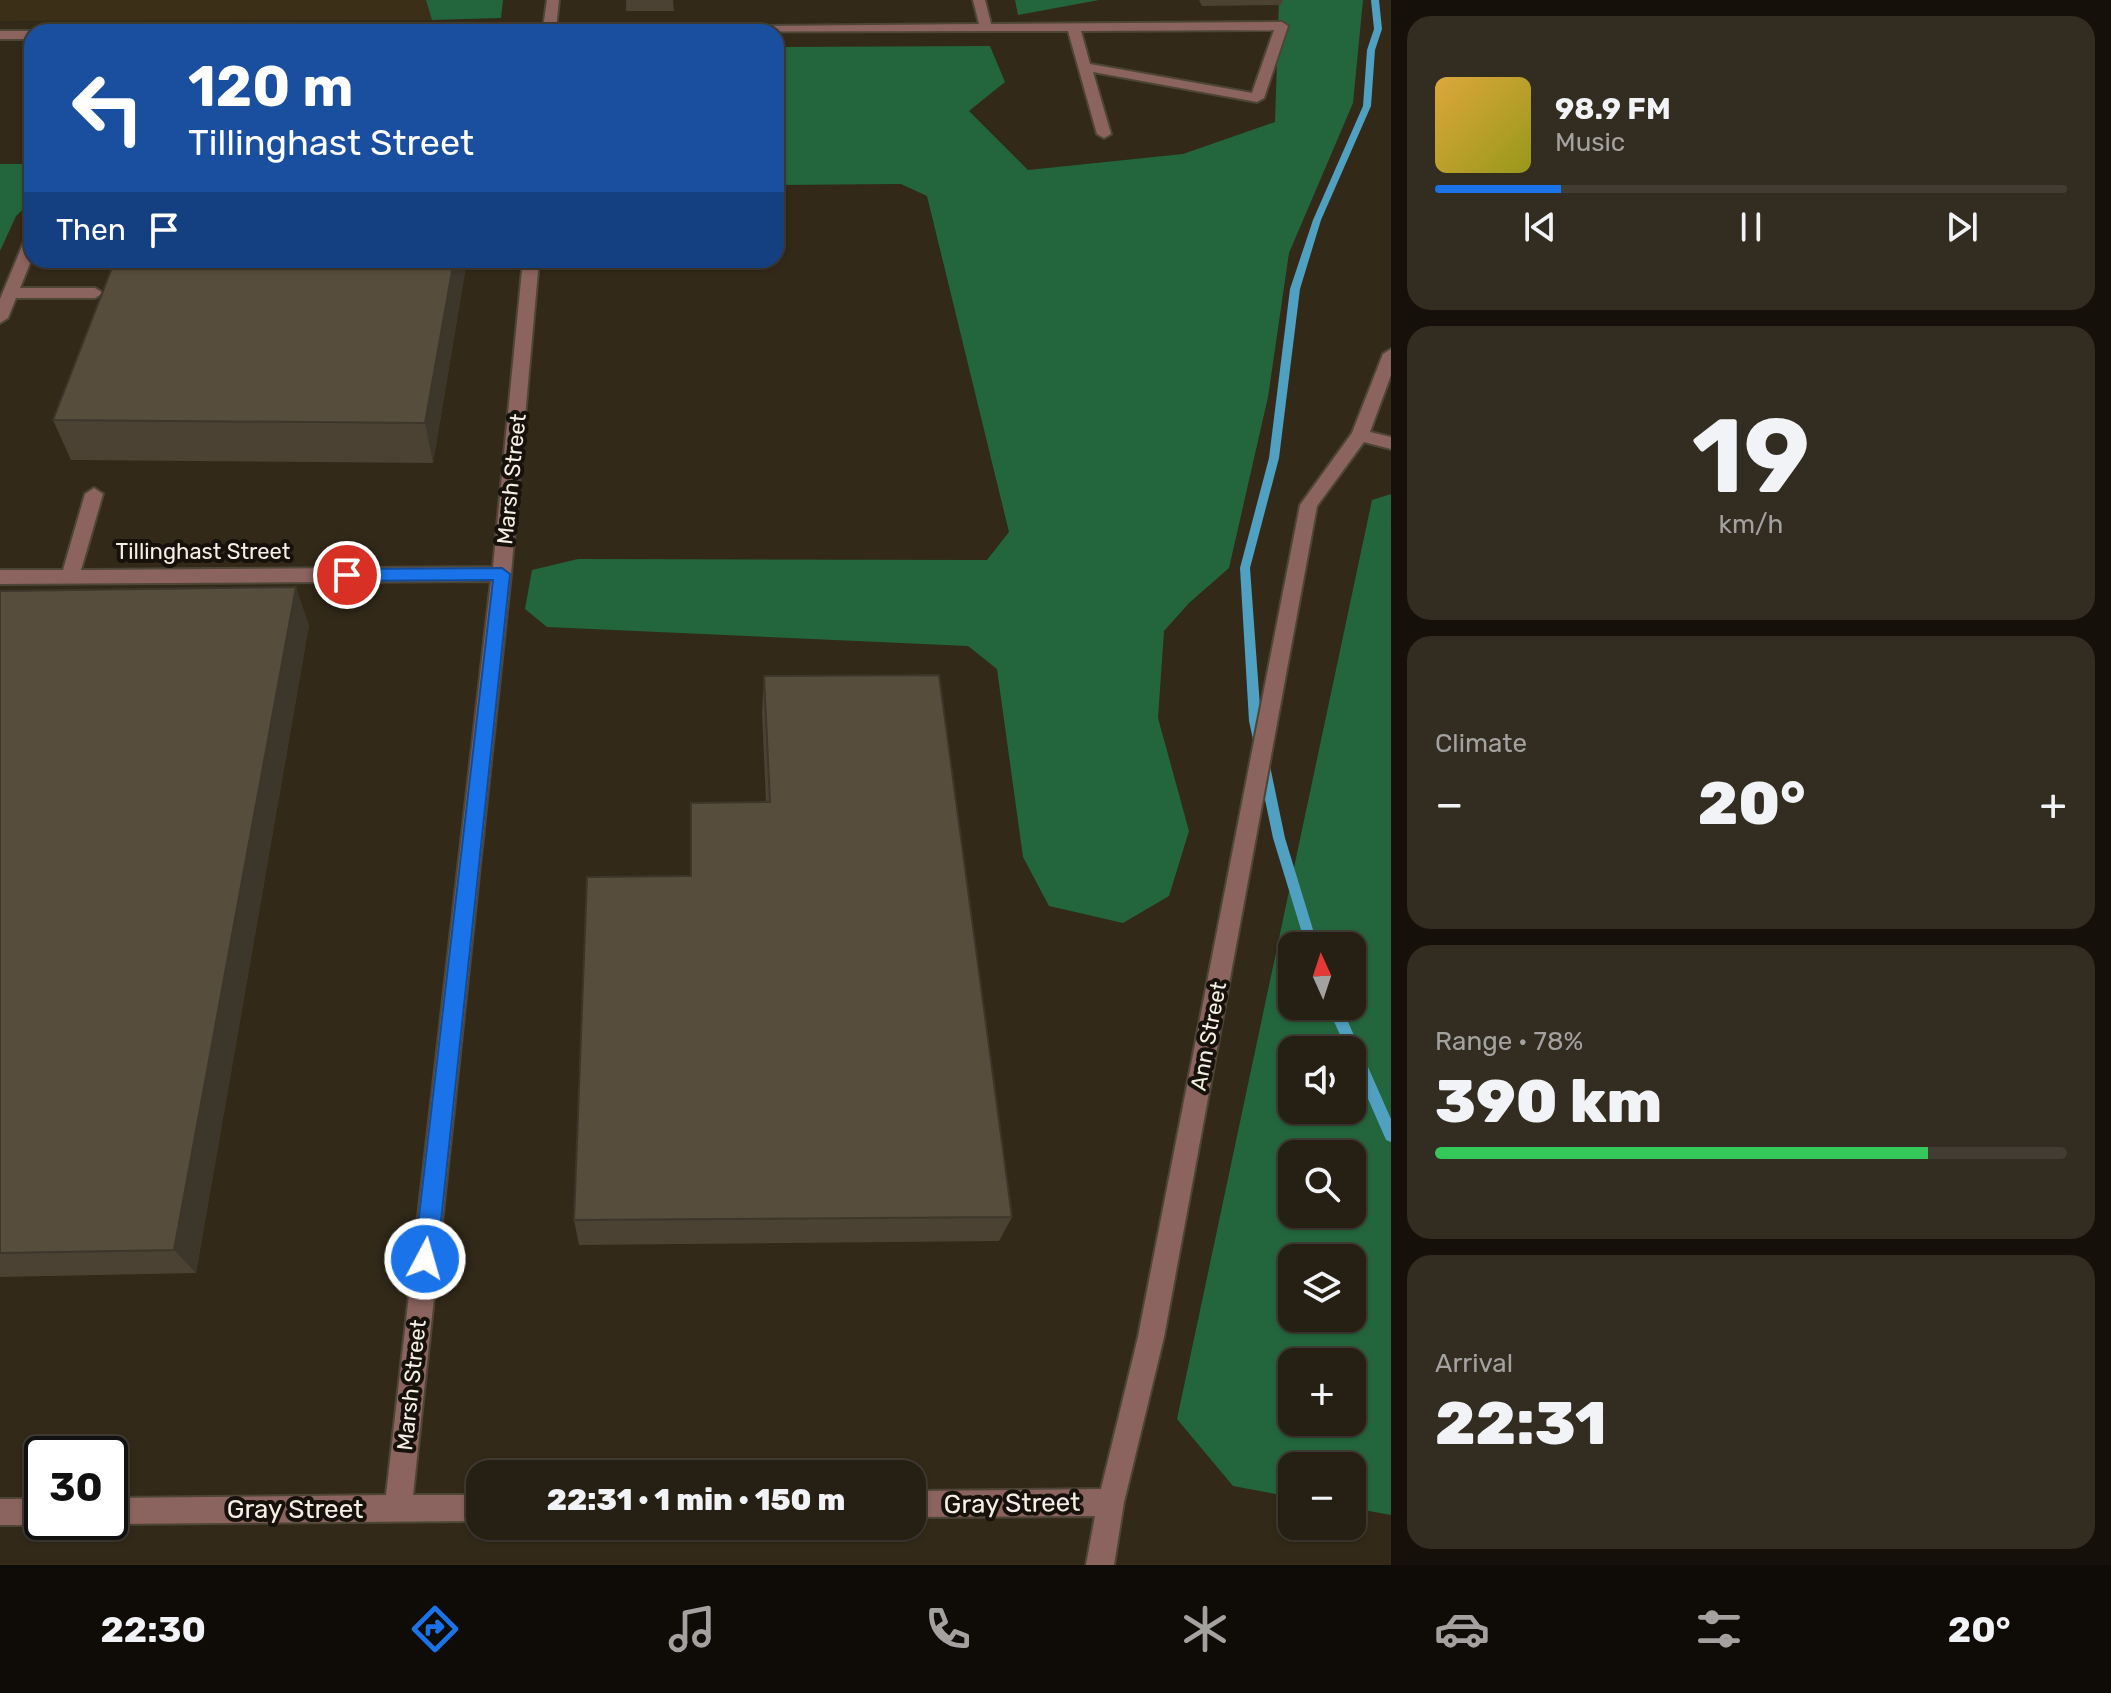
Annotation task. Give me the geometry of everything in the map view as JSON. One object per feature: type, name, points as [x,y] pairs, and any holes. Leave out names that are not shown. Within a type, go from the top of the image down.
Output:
[{"type":"street","points":[[550,24],[553,0]]},
{"type":"street","points":[[979,0],[986,28]]},
{"type":"street","points":[[784,30],[1282,26],[1257,98],[1085,67]]},
{"type":"street","points":[[1073,27],[1104,134]]},
{"type":"street","points":[[0,35],[24,35]]},
{"type":"street","points":[[0,318],[24,259]]},
{"type":"street","name":"Marsh Street","points":[[398,1509],[502,574],[530,268]]},
{"type":"street","points":[[10,293],[95,293]]},
{"type":"street","points":[[1391,354],[1360,435],[1391,443]]},
{"type":"street","name":"Ann Street","points":[[1100,1565],[1111,1502],[1151,1337],[1309,505],[1360,435]]},
{"type":"street","points":[[70,576],[94,494]]},
{"type":"street","name":"Tillinghast Street","points":[[0,577],[502,574]]},
{"type":"street","name":"Gray Street","points":[[926,1504],[1111,1502]]},
{"type":"street","name":"Gray Street","points":[[128,1511],[466,1508]]},
{"type":"street","points":[[0,1512],[24,1512]]},
{"type":"shaded area","points":[[0,0],[426,0],[432,20],[0,21]]},
{"type":"green space","points":[[426,0],[503,0],[501,18],[432,20]]},
{"type":"green space","points":[[1015,0],[1099,0],[1018,15]]},
{"type":"green space","points":[[1279,0],[1363,0],[1353,103],[1289,253],[1268,397],[1229,568],[1189,603],[1164,631],[1158,718],[1189,831],[1169,896],[1123,923],[1049,906],[1023,857],[997,669],[968,646],[547,627],[525,609],[532,570],[578,559],[987,560],[1009,532],[927,196],[901,184],[784,185],[784,47],[990,46],[1005,82],[969,111],[1028,170],[1183,154],[1275,122]]},
{"type":"green space","points":[[0,164],[24,164],[24,208],[16,216],[0,251]]},
{"type":"green space","points":[[1391,494],[1391,1515],[1366,1511],[1366,1452],[1278,1452],[1278,1494],[1233,1486],[1177,1419],[1278,943],[1278,1020],[1366,1020],[1366,932],[1280,932],[1372,500]]},
{"type":"building","points":[[112,268],[453,268],[425,423],[53,420]]},
{"type":"building","points":[[296,587],[174,1250],[0,1253],[0,591]]},
{"type":"building","points":[[939,675],[1012,1217],[574,1220],[587,877],[691,876],[691,803],[770,802],[764,676]]},
{"type":"waterway","points":[[1260,744],[1255,721],[1245,568],[1274,458],[1295,289],[1317,220],[1367,106],[1371,50],[1378,29],[1375,0]]},
{"type":"waterway","points":[[1264,766],[1279,838],[1308,932]]},
{"type":"waterway","points":[[1340,1020],[1391,1135]]},
{"type":"route","points":[[347,575],[502,574],[425,1259]]}]
